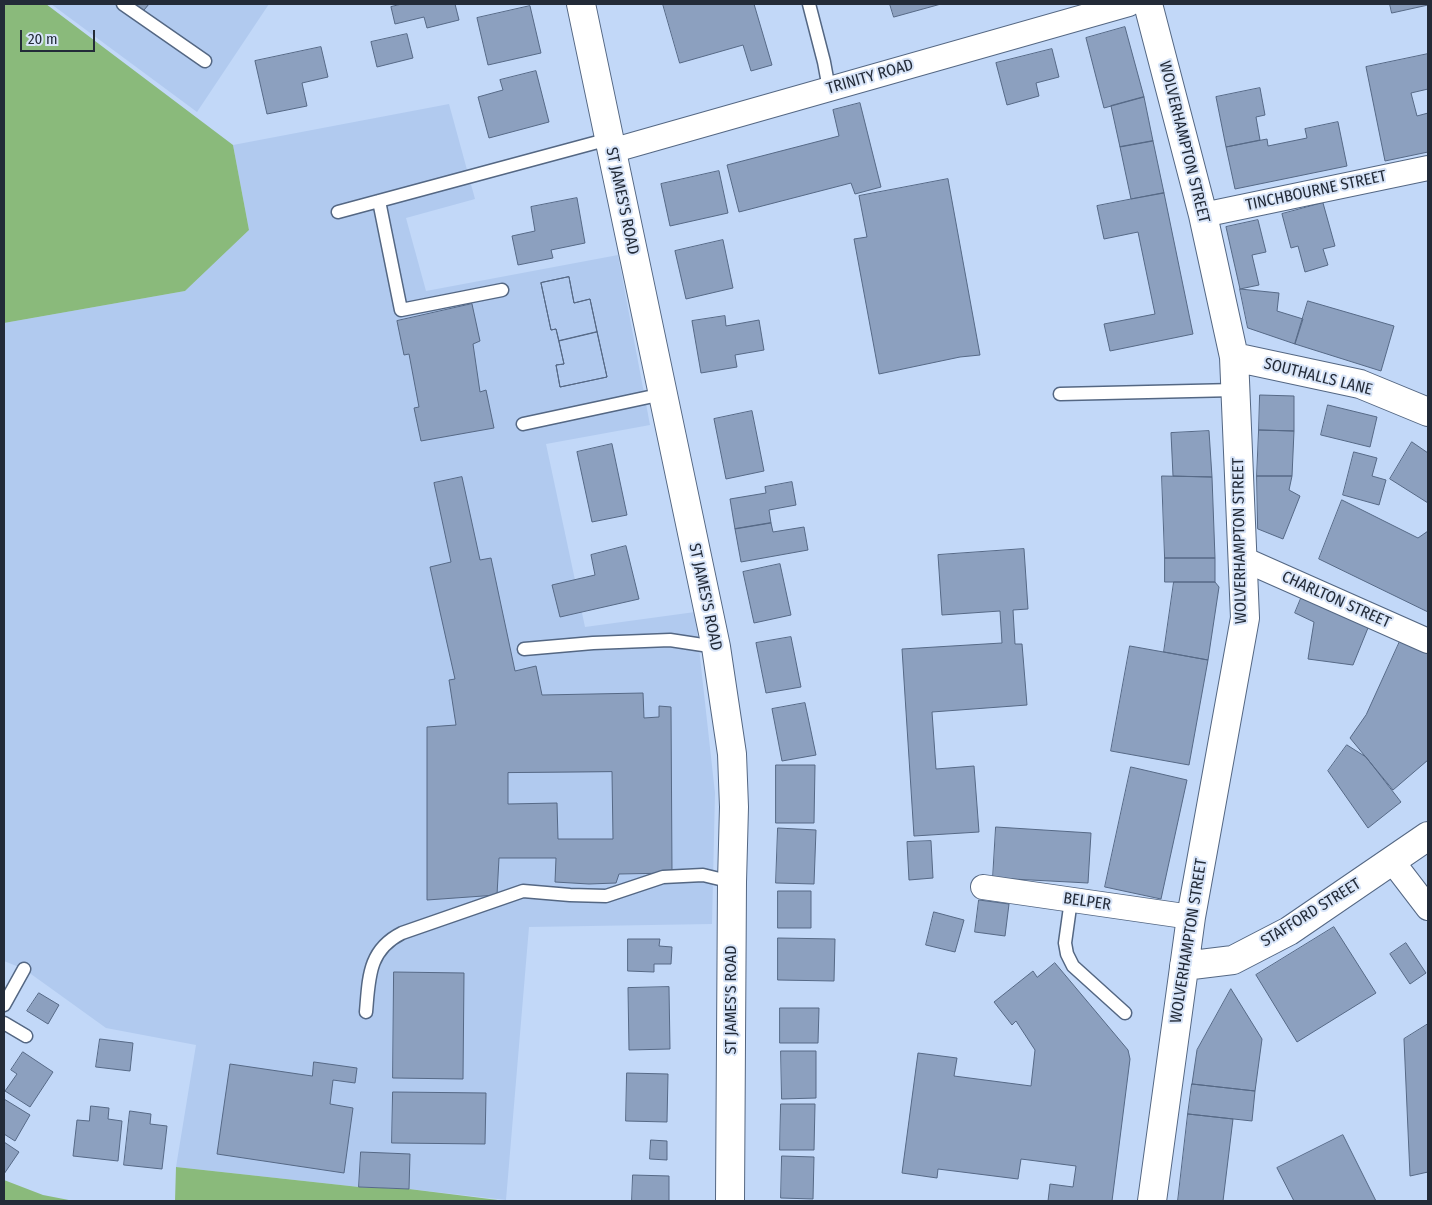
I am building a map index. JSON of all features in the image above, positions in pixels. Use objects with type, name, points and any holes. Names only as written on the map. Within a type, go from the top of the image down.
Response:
[{"type":"main road","name":"ST JAMES'S ROAD","points":[[581,4],[716,647],[732,754],[734,808],[730,1201]]},
{"type":"main road","name":"WOLVERHAMPTON STREET","points":[[1148,4],[1203,215],[1234,357],[1245,618],[1191,917],[1152,1201]]},
{"type":"main road","name":"SOUTHALLS LANE","points":[[1234,357],[1360,384],[1428,412]]},
{"type":"main road","name":"STAFFORD STREET","points":[[1184,966],[1233,960],[1289,931],[1428,836]]},
{"type":"street","name":"TRINITY ROAD","points":[[610,145],[829,89],[1128,4]]},
{"type":"street","name":"TINCHBOURNE STREET","points":[[1203,215],[1428,168]]},
{"type":"street","name":"CHARLTON STREET","points":[[1243,559],[1428,641]]},
{"type":"street","points":[[1392,860],[1428,908]]},
{"type":"street","name":"BELPER","points":[[983,887],[1191,917]]},
{"type":"lane","points":[[123,4],[205,61]]},
{"type":"lane","points":[[809,4],[829,89]]},
{"type":"lane","points":[[338,212],[610,145]]},
{"type":"lane","points":[[379,201],[401,310],[502,290]]},
{"type":"lane","points":[[1060,394],[1236,390]]},
{"type":"lane","points":[[524,424],[663,394]]},
{"type":"lane","points":[[524,649],[593,643],[670,640],[716,647]]},
{"type":"lane","points":[[366,1012],[370,973],[377,953],[393,938],[402,933],[523,891],[606,896],[663,877],[703,875],[732,882]]},
{"type":"lane","points":[[1071,900],[1065,943],[1073,966],[1125,1013]]},
{"type":"lane","points":[[4,1005],[24,969]]},
{"type":"lane","points":[[4,1023],[26,1036]]},
{"type":"shaded area","points":[[51,4],[269,4],[197,112]]},
{"type":"shaded area","points":[[449,104],[475,199],[406,218],[426,291],[618,255],[650,425],[546,444],[585,627],[695,612],[715,793],[712,924],[529,927],[506,1200],[409,1189],[359,1187],[176,1167],[196,1045],[106,1028],[24,969],[4,961],[4,323],[185,291],[249,230],[233,145]]},
{"type":"green space","points":[[4,4],[46,4],[233,145],[249,230],[185,291],[4,323]]},
{"type":"green space","points":[[176,1167],[359,1187],[409,1189],[506,1201],[175,1201]]},
{"type":"green space","points":[[4,1180],[43,1195],[74,1201],[4,1201]]},
{"type":"building","points":[[125,4],[149,4],[140,15]]},
{"type":"building","points":[[402,4],[455,4],[459,20],[427,28],[424,17],[395,24],[391,7]]},
{"type":"building","points":[[663,4],[754,4],[772,65],[751,71],[743,45],[680,63]]},
{"type":"building","points":[[890,4],[941,4],[894,17]]},
{"type":"building","points":[[1390,4],[1428,4],[1428,5],[1392,13]]},
{"type":"building","points":[[530,6],[541,53],[488,65],[477,18]]},
{"type":"building","points":[[1125,27],[1144,97],[1104,108],[1086,38]]},
{"type":"building","points":[[407,34],[413,58],[377,67],[371,42]]},
{"type":"building","points":[[321,47],[328,77],[302,83],[307,106],[267,114],[255,61]]},
{"type":"building","points":[[1052,49],[1059,77],[1036,83],[1039,96],[1007,105],[996,63]]},
{"type":"building","points":[[1428,54],[1428,89],[1411,93],[1417,116],[1428,113],[1428,152],[1385,161],[1366,67]]},
{"type":"building","points":[[536,71],[549,122],[489,138],[478,97],[503,90],[500,80]]},
{"type":"building","points":[[1260,88],[1265,115],[1256,117],[1260,140],[1226,147],[1216,97]]},
{"type":"building","points":[[1144,97],[1153,141],[1120,147],[1111,106]]},
{"type":"building","points":[[860,103],[881,187],[855,194],[851,183],[739,212],[727,165],[839,136],[833,110]]},
{"type":"building","points":[[1338,122],[1347,166],[1235,189],[1226,147],[1267,139],[1268,146],[1307,138],[1305,129]]},
{"type":"building","points":[[1153,141],[1164,193],[1131,199],[1120,147]]},
{"type":"building","points":[[719,171],[728,213],[670,226],[661,184]]},
{"type":"building","points":[[948,179],[980,355],[960,357],[879,374],[854,239],[867,237],[859,196]]},
{"type":"building","points":[[1164,193],[1193,334],[1110,351],[1104,324],[1155,314],[1138,232],[1104,239],[1097,206]]},
{"type":"building","points":[[577,198],[585,243],[551,250],[553,258],[518,265],[512,236],[535,231],[531,207]]},
{"type":"building","points":[[1323,203],[1335,246],[1323,249],[1328,265],[1305,272],[1298,246],[1291,248],[1282,214]]},
{"type":"building","points":[[1258,220],[1266,252],[1252,255],[1259,285],[1240,289],[1226,227]]},
{"type":"building","points":[[723,240],[733,288],[686,299],[675,251]]},
{"type":"building","points":[[569,277],[574,303],[590,299],[607,377],[560,387],[556,365],[564,364],[556,329],[551,330],[541,283]]},
{"type":"building","points":[[569,277],[574,303],[590,299],[597,332],[559,341],[556,329],[551,330],[541,283]]},
{"type":"building","points":[[1240,289],[1279,293],[1277,311],[1303,319],[1295,344],[1248,328]]},
{"type":"building","points":[[1308,301],[1394,326],[1381,371],[1295,344]]},
{"type":"building","points":[[472,304],[480,341],[473,344],[480,392],[486,390],[494,428],[421,441],[414,408],[419,407],[409,354],[404,355],[397,321]]},
{"type":"building","points":[[725,316],[726,326],[759,320],[764,350],[735,355],[737,367],[701,373],[692,321]]},
{"type":"building","points":[[597,332],[607,377],[560,387],[556,365],[564,364],[559,341]]},
{"type":"building","points":[[1260,395],[1294,396],[1294,431],[1259,430]]},
{"type":"building","points":[[1328,405],[1377,417],[1370,447],[1321,435]]},
{"type":"building","points":[[752,411],[764,471],[726,479],[714,419]]},
{"type":"building","points":[[1259,430],[1294,431],[1292,476],[1257,476]]},
{"type":"building","points":[[1209,431],[1212,477],[1173,476],[1171,433]]},
{"type":"building","points":[[1412,442],[1428,453],[1428,503],[1390,479]]},
{"type":"building","points":[[612,444],[627,515],[592,522],[577,452]]},
{"type":"building","points":[[1354,452],[1377,458],[1372,476],[1386,480],[1379,505],[1343,495]]},
{"type":"building","points":[[1162,476],[1212,477],[1215,558],[1165,558]]},
{"type":"building","points":[[1257,476],[1292,476],[1289,490],[1300,496],[1283,539],[1258,529]]},
{"type":"building","points":[[462,477],[480,560],[491,558],[515,671],[536,666],[542,695],[643,693],[644,718],[659,717],[659,706],[671,707],[672,873],[619,874],[616,883],[555,882],[556,858],[499,858],[497,895],[427,900],[427,727],[456,725],[449,680],[455,679],[430,567],[451,562],[434,483]],"holes":[[[612,772],[613,839],[558,839],[557,803],[508,804],[508,773]]]},
{"type":"building","points":[[792,482],[796,505],[769,510],[771,523],[735,529],[730,499],[766,493],[765,487]]},
{"type":"building","points":[[1342,500],[1418,538],[1428,531],[1428,612],[1319,559]]},
{"type":"building","points":[[771,523],[773,532],[804,527],[808,550],[741,562],[735,529]]},
{"type":"building","points":[[626,546],[639,599],[560,617],[552,585],[595,575],[591,555]]},
{"type":"building","points":[[1024,549],[1028,609],[1013,610],[1015,644],[1022,644],[1027,705],[932,712],[936,769],[974,766],[979,832],[914,836],[902,649],[1002,643],[1000,611],[942,615],[938,555]]},
{"type":"building","points":[[1165,558],[1215,558],[1215,582],[1165,582]]},
{"type":"building","points":[[780,564],[791,615],[754,623],[743,572]]},
{"type":"building","points":[[1174,582],[1215,582],[1219,587],[1208,660],[1164,652]]},
{"type":"building","points":[[1302,596],[1370,623],[1353,665],[1308,659],[1314,622],[1295,613]]},
{"type":"building","points":[[791,637],[801,687],[766,693],[756,643]]},
{"type":"building","points":[[1401,639],[1428,652],[1428,760],[1393,790],[1350,738],[1366,715]]},
{"type":"building","points":[[1130,646],[1208,660],[1189,765],[1111,751]]},
{"type":"building","points":[[805,703],[816,755],[782,761],[772,709]]},
{"type":"building","points":[[1347,745],[1366,757],[1401,802],[1368,828],[1328,771]]},
{"type":"building","points":[[776,765],[815,765],[814,823],[776,823]]},
{"type":"building","points":[[1131,767],[1187,780],[1161,899],[1105,887]]},
{"type":"building","points":[[996,827],[1091,833],[1088,883],[993,878]]},
{"type":"building","points":[[778,828],[816,830],[814,884],[776,883]]},
{"type":"building","points":[[931,841],[933,878],[909,880],[907,842]]},
{"type":"building","points":[[778,891],[811,891],[811,928],[778,928]]},
{"type":"building","points":[[979,900],[1009,904],[1005,936],[975,932]]},
{"type":"building","points":[[934,912],[964,920],[955,952],[926,945]]},
{"type":"building","points":[[1334,927],[1376,993],[1297,1042],[1256,975]]},
{"type":"building","points":[[778,938],[835,939],[834,981],[778,980]]},
{"type":"building","points":[[628,939],[660,939],[659,946],[672,947],[671,964],[654,964],[654,972],[628,971]]},
{"type":"building","points":[[1406,943],[1426,973],[1410,984],[1390,954]]},
{"type":"building","points":[[1055,963],[1128,1050],[1130,1059],[1112,1201],[1048,1201],[1050,1184],[1073,1187],[1076,1166],[1021,1159],[1018,1179],[938,1169],[937,1178],[902,1173],[918,1053],[957,1058],[954,1076],[1031,1086],[1035,1050],[1016,1021],[1012,1025],[994,1002],[1033,971],[1037,977]]},
{"type":"building","points":[[394,972],[464,973],[463,1079],[393,1078]]},
{"type":"building","points":[[669,987],[670,1049],[629,1050],[628,988]]},
{"type":"building","points":[[1231,989],[1262,1039],[1255,1091],[1192,1084],[1197,1050]]},
{"type":"building","points":[[39,993],[59,1005],[48,1024],[27,1011]]},
{"type":"building","points":[[780,1008],[819,1008],[818,1043],[780,1043]]},
{"type":"building","points":[[1428,1024],[1428,1172],[1410,1176],[1404,1039]]},
{"type":"building","points":[[100,1039],[133,1043],[130,1071],[96,1067]]},
{"type":"building","points":[[781,1051],[816,1051],[816,1098],[782,1099]]},
{"type":"building","points":[[23,1052],[53,1072],[30,1107],[5,1091],[17,1074],[11,1070]]},
{"type":"building","points":[[314,1062],[357,1068],[355,1083],[333,1080],[330,1104],[353,1108],[344,1173],[217,1154],[230,1064],[312,1076]]},
{"type":"building","points":[[627,1073],[668,1074],[667,1122],[626,1121]]},
{"type":"building","points":[[1192,1084],[1255,1091],[1252,1121],[1188,1114]]},
{"type":"building","points":[[393,1092],[486,1093],[485,1144],[392,1143]]},
{"type":"building","points":[[4,1099],[30,1115],[15,1141],[4,1134]]},
{"type":"building","points":[[781,1104],[815,1104],[814,1150],[780,1150]]},
{"type":"building","points":[[91,1106],[109,1108],[108,1119],[122,1121],[118,1161],[73,1156],[77,1120],[89,1121]]},
{"type":"building","points":[[130,1111],[151,1114],[150,1124],[167,1126],[162,1169],[124,1165]]},
{"type":"building","points":[[1188,1114],[1233,1119],[1223,1201],[1178,1201]]},
{"type":"building","points":[[1343,1135],[1376,1201],[1294,1201],[1277,1168]]},
{"type":"building","points":[[651,1140],[667,1141],[667,1160],[650,1159]]},
{"type":"building","points":[[4,1142],[19,1152],[4,1174]]},
{"type":"building","points":[[361,1152],[410,1154],[409,1189],[359,1187]]},
{"type":"building","points":[[782,1156],[814,1157],[813,1199],[781,1198]]},
{"type":"building","points":[[633,1175],[669,1176],[669,1201],[632,1201]]}]
